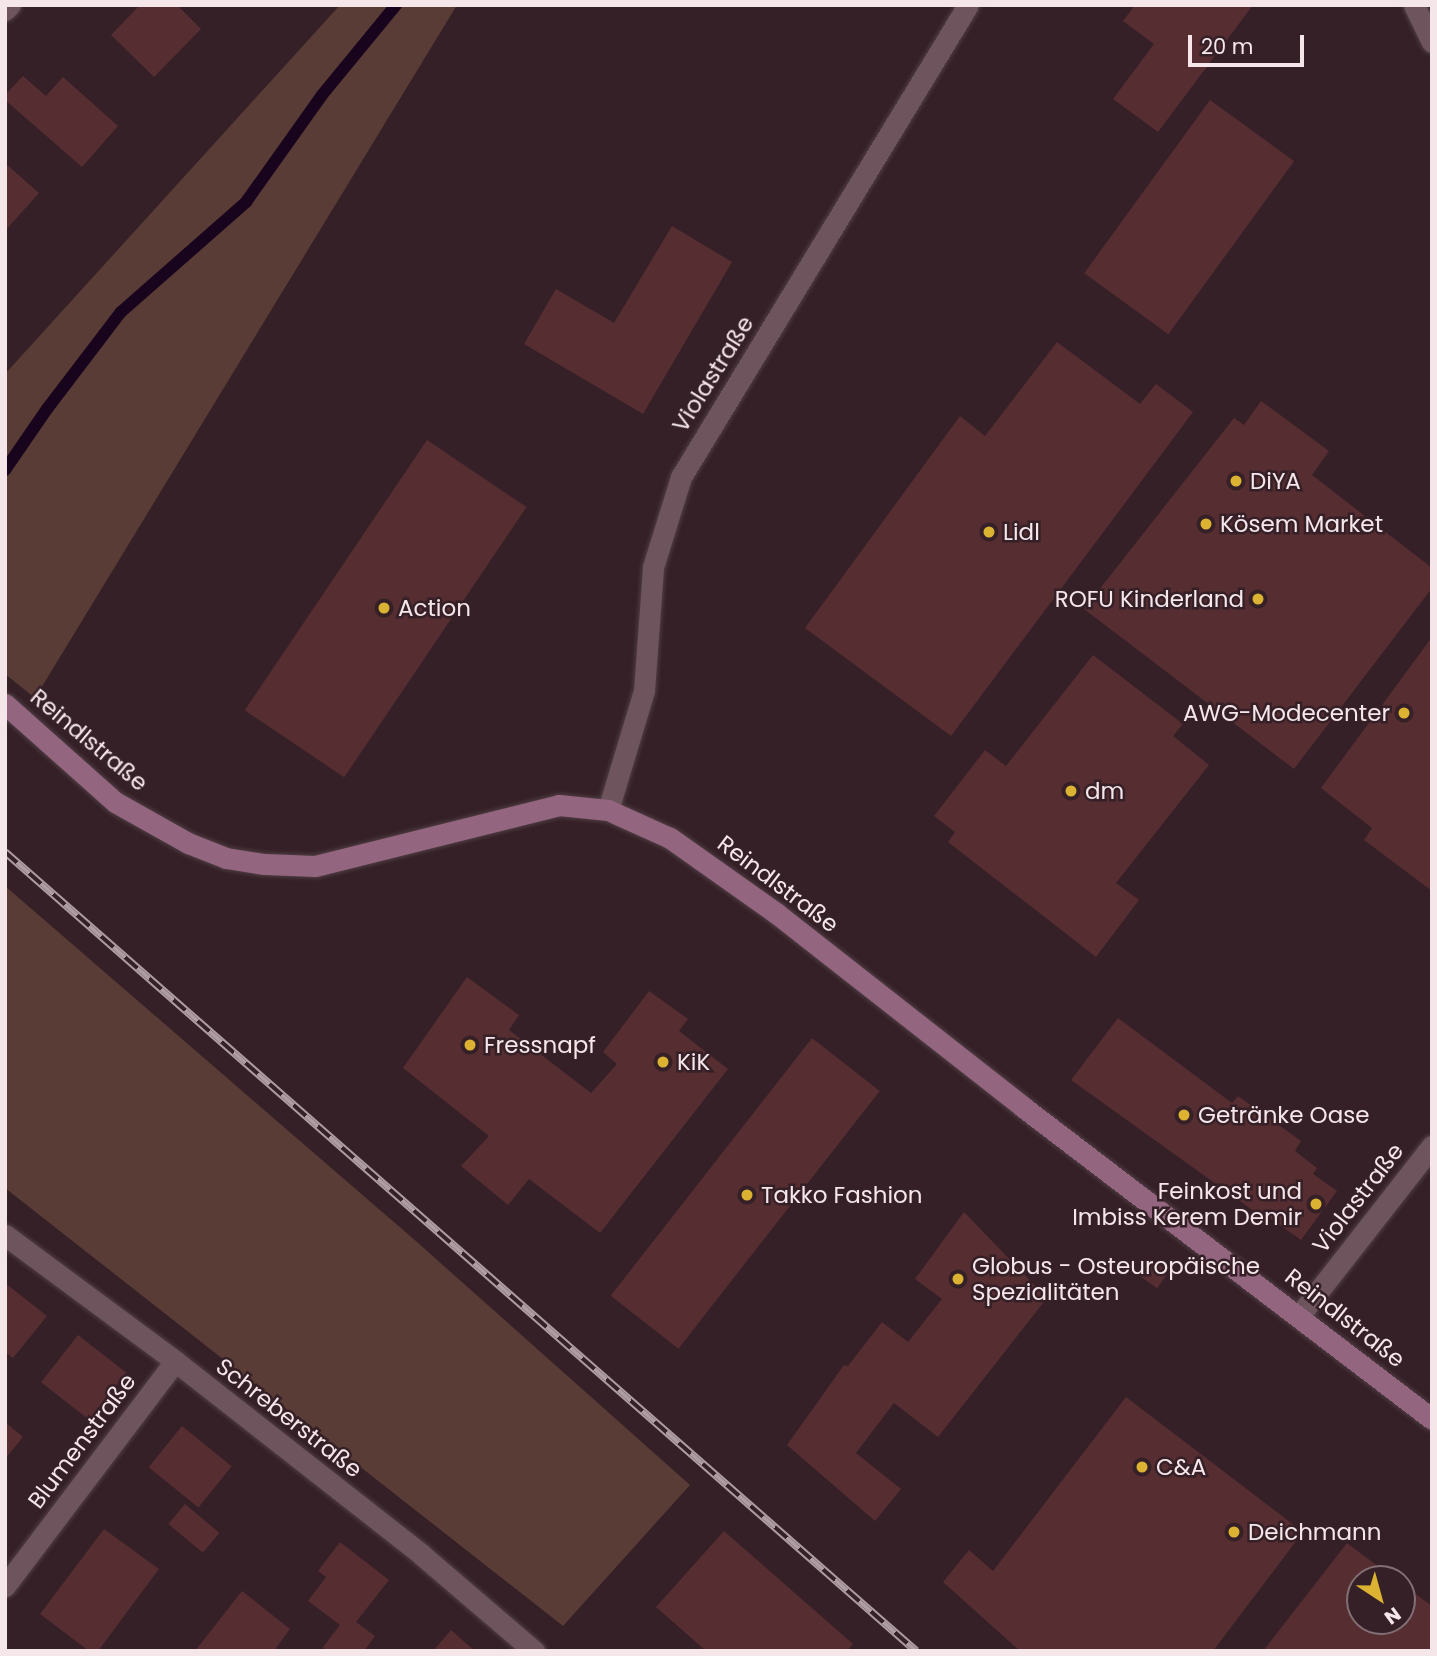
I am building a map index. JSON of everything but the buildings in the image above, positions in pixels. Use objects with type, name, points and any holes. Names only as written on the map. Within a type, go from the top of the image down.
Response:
[{"type":"street","points":[[5,10],[10,5]]},
{"type":"street","name":"Violastraße","points":[[608,810],[643,691],[653,567],[681,477],[968,5]]},
{"type":"street","points":[[1414,5],[1432,42]]},
{"type":"street","name":"Reindlstraße","points":[[5,704],[116,803],[188,843],[226,858],[265,864],[315,866],[559,805],[608,810],[670,838],[766,906],[1023,1107],[1432,1419]]},
{"type":"street","name":"Violastraße","points":[[1299,1316],[1432,1146]]},
{"type":"street","name":"Schreberstraße","points":[[5,1235],[175,1362],[422,1555],[534,1651]]},
{"type":"street","name":"Blumenstraße","points":[[5,1586],[175,1362]]},
{"type":"shaded area","points":[[340,5],[457,5],[35,698],[5,674],[5,374]]},
{"type":"shaded area","points":[[5,886],[417,1242],[690,1485],[563,1626],[5,1188]]},
{"type":"waterway","points":[[5,470],[47,409],[121,312],[246,202],[322,95],[396,5]]},
{"type":"railway","points":[[5,852],[916,1651]]},
{"type":"place","name":"DiYA","points":[[1236,481]]},
{"type":"place","name":"Kösem Market","points":[[1206,524]]},
{"type":"place","name":"Lidl","points":[[989,532]]},
{"type":"place","name":"ROFU Kinderland","points":[[1258,599]]},
{"type":"place","name":"Action","points":[[384,608]]},
{"type":"place","name":"AWG-Modecenter","points":[[1404,713]]},
{"type":"place","name":"dm","points":[[1071,791]]},
{"type":"place","name":"Fressnapf","points":[[470,1045]]},
{"type":"place","name":"KiK","points":[[663,1062]]},
{"type":"place","name":"Getränke Oase","points":[[1184,1115]]},
{"type":"place","name":"Takko Fashion","points":[[747,1195]]},
{"type":"place","name":"Feinkost und Imbiss Kerem Demir","points":[[1316,1204]]},
{"type":"place","name":"Globus - Osteuropäische Spezialitäten","points":[[958,1279]]},
{"type":"place","name":"C&A","points":[[1142,1467]]},
{"type":"place","name":"Deichmann","points":[[1234,1532]]}]
